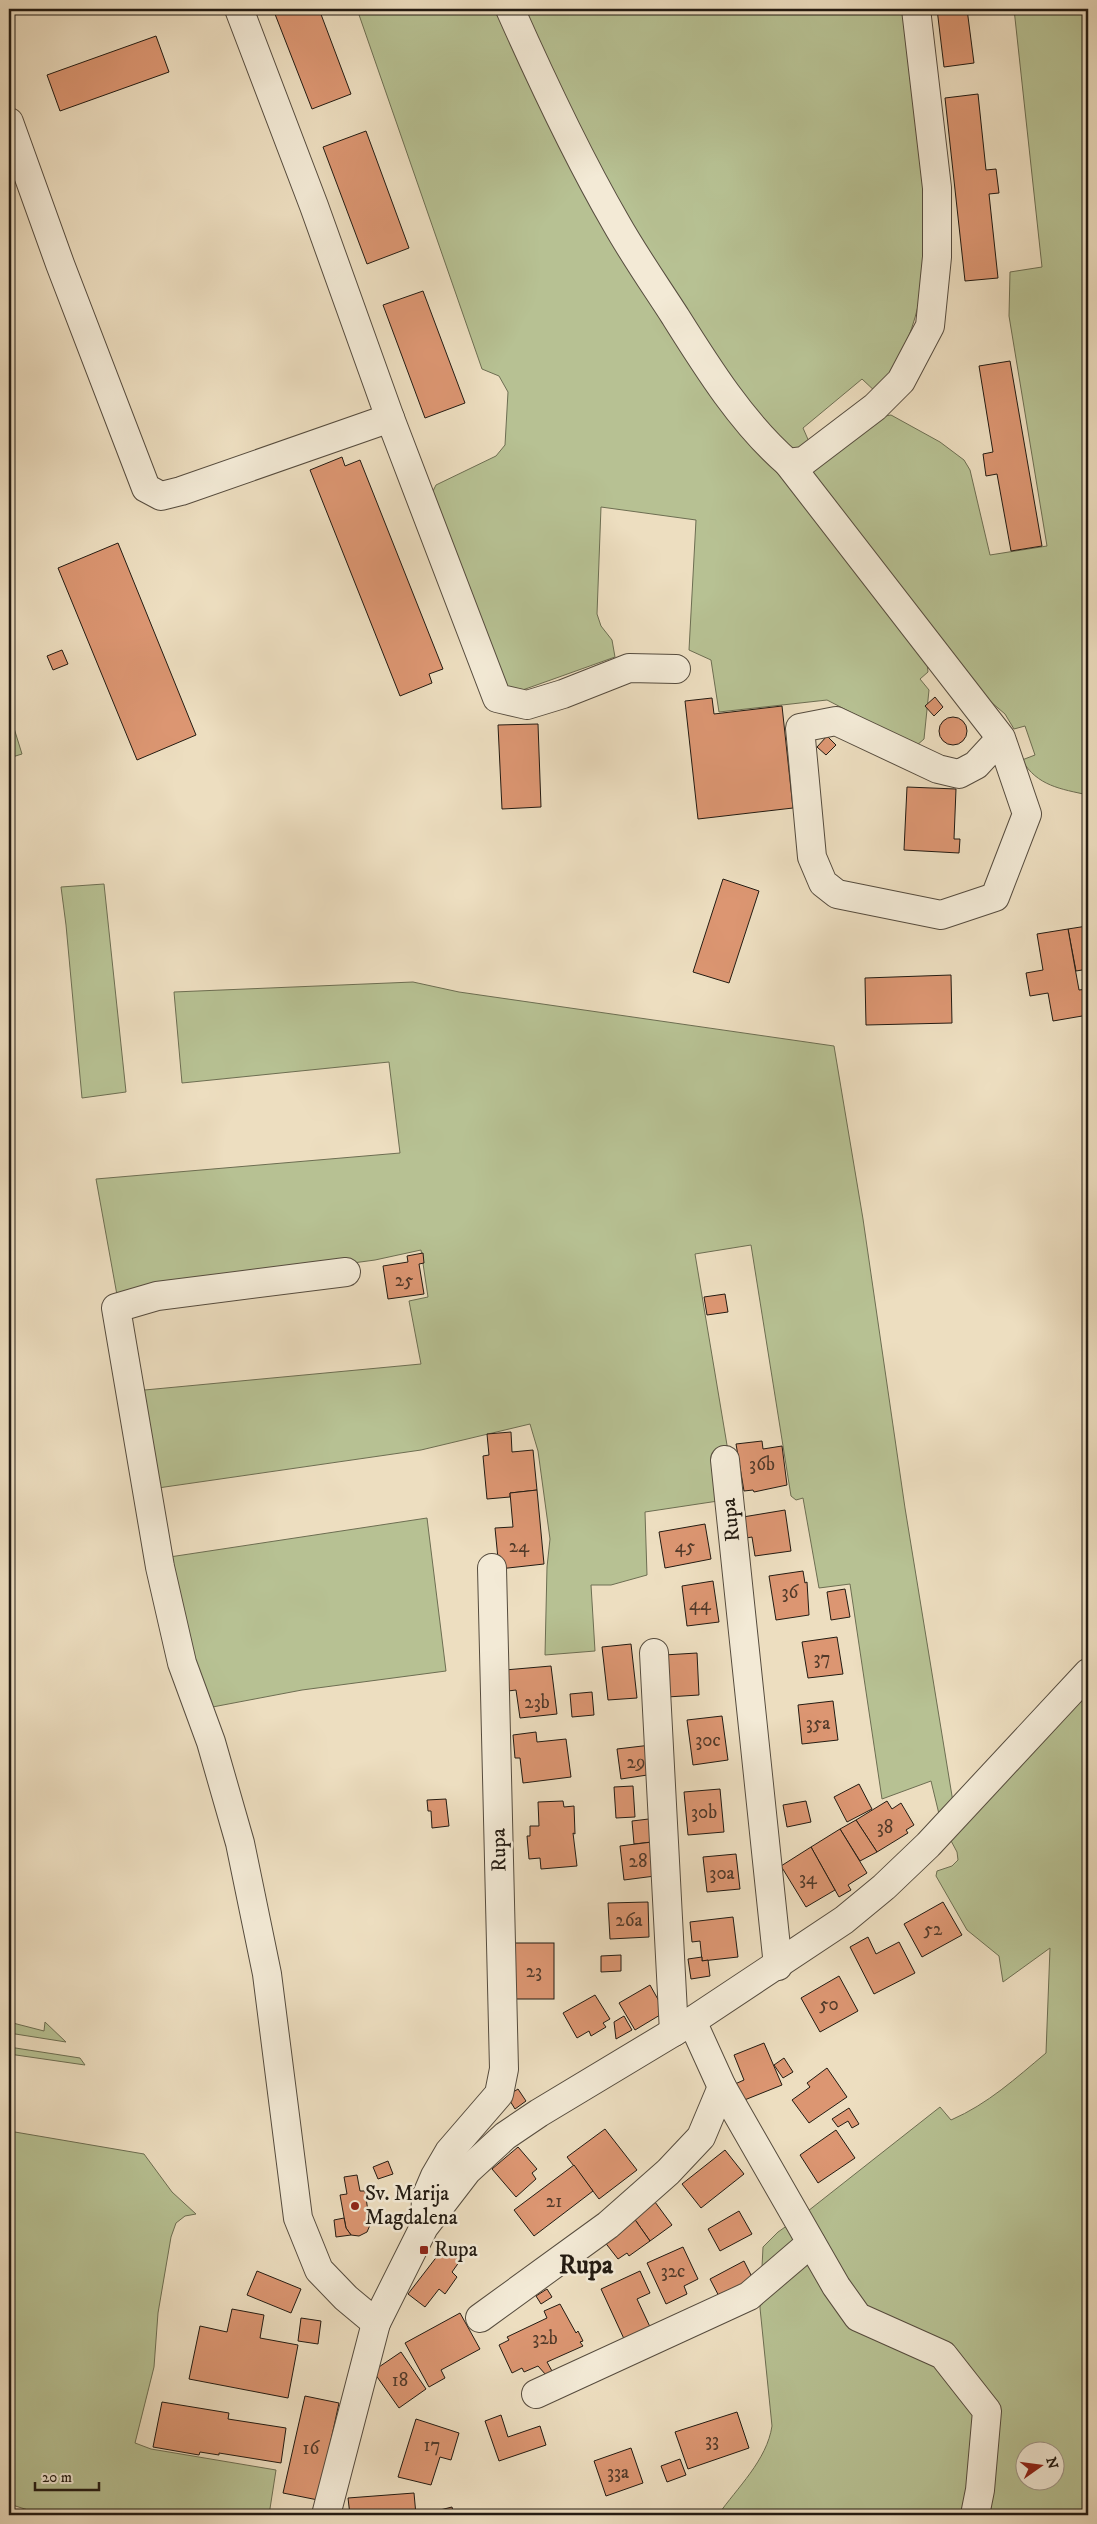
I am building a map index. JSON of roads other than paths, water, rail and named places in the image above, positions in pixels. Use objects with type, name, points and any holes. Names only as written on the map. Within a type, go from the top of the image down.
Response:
[{"type":"street","points":[[239,9],[314,206],[390,418],[497,698],[527,705],[563,694],[629,668],[676,669]]},
{"type":"street","points":[[510,9],[559,116],[616,224],[689,339],[729,396],[770,448],[788,463],[1001,738],[1027,814],[995,896],[941,915],[837,894],[823,883],[812,857],[800,728],[836,721],[938,769],[959,774],[976,765],[1001,738]]},
{"type":"street","points":[[788,463],[804,462],[875,407],[902,381],[930,326],[937,257],[937,188],[916,9]]},
{"type":"street","points":[[9,122],[60,264],[146,488],[161,496],[181,491],[390,418]]},
{"type":"street","points":[[346,1272],[157,1296],[116,1308],[160,1567],[182,1664],[211,1742],[240,1843],[267,1974],[298,2218],[319,2270],[346,2298],[376,2323]]},
{"type":"street","name":"Rupa","points":[[725,1460],[778,1966]]},
{"type":"street","name":"Rupa","points":[[424,2227],[426,2197],[435,2176],[449,2152],[499,2094],[504,2068],[492,1568]]},
{"type":"street","points":[[654,1653],[683,2026],[722,2087],[836,2286],[858,2317],[943,2355],[987,2411],[980,2490],[975,2515]]},
{"type":"street","name":"Rupa","points":[[326,2515],[376,2323],[424,2227],[467,2171],[505,2136],[539,2113],[778,1966],[844,1920],[884,1888],[928,1845],[1088,1673]]},
{"type":"street","points":[[480,2318],[608,2225],[668,2172],[701,2137],[722,2087]]},
{"type":"street","points":[[536,2394],[748,2296],[811,2243]]},
{"type":"place","name":"Sv. Marija Magdalena","points":[[355,2206]]},
{"type":"place","name":"Rupa","points":[[424,2250]]},
{"type":"district","name":"Rupa","points":[[586,2265]]}]
